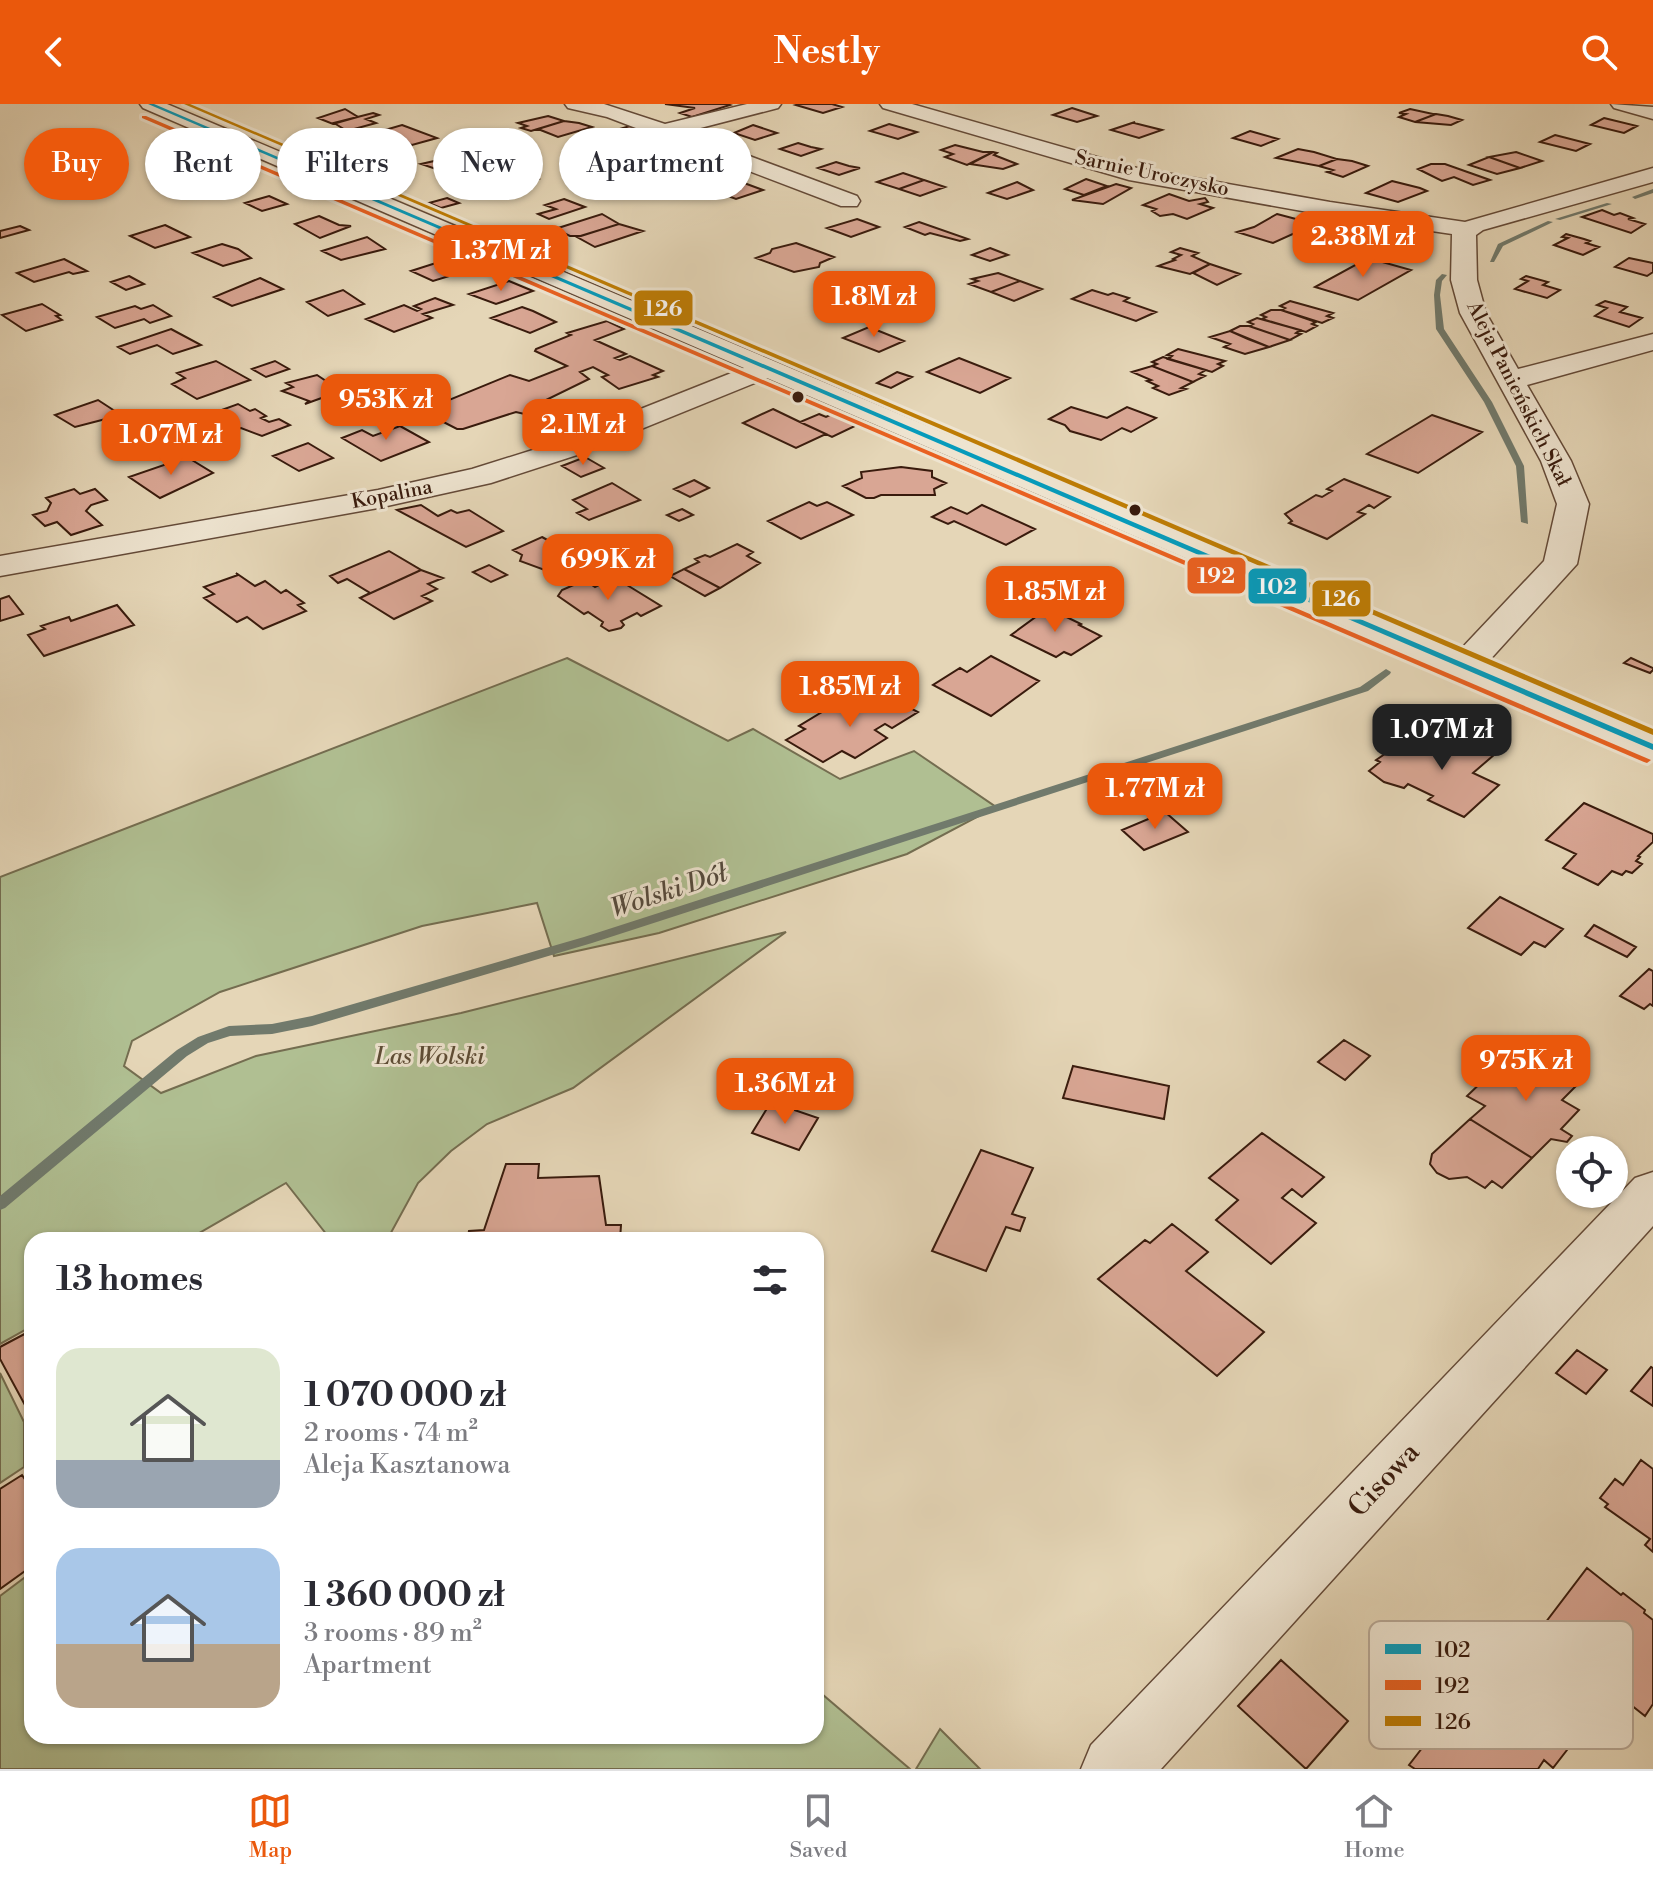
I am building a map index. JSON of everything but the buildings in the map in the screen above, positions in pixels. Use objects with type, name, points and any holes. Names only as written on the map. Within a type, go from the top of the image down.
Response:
[{"type":"street","points":[[150,104],[1653,747]]},
{"type":"street","points":[[575,104],[613,112],[655,128]]},
{"type":"street","points":[[675,128],[771,104]]},
{"type":"street","name":"Sarnie Uroczysko","points":[[890,104],[1129,173],[1330,209],[1467,229]]},
{"type":"street","points":[[1621,104],[1653,113]]},
{"type":"street","points":[[752,164],[849,201]]},
{"type":"street","points":[[1467,229],[1653,175]]},
{"type":"street","name":"Aleja Panieńskich Skał","points":[[1465,665],[1560,564],[1573,504],[1556,461],[1473,313],[1464,280],[1467,229]]},
{"type":"street","points":[[1509,379],[1541,374],[1653,342]]},
{"type":"street","name":"Kopalina","points":[[13,555],[378,499],[480,476],[566,449],[768,368]]},
{"type":"street","name":"Cisowa","points":[[1115,1769],[1653,1192]]},
{"type":"green space","name":"Las Wolski","points":[[567,658],[728,741],[753,729],[840,779],[914,751],[996,807],[907,854],[659,933],[554,956],[537,903],[422,926],[220,992],[132,1041],[124,1066],[161,1093],[256,1056],[461,1013],[786,932],[573,1088],[487,1124],[451,1151],[418,1183],[391,1232],[325,1232],[286,1183],[201,1232],[24,1232],[24,1330],[0,1344],[0,877]]},
{"type":"green space","points":[[0,1373],[24,1422],[24,1467],[0,1483]]},
{"type":"green space","points":[[24,1578],[24,1744],[824,1744],[824,1696],[910,1769],[0,1769],[0,1596]]},
{"type":"green space","points":[[940,1729],[980,1769],[916,1769]]},
{"type":"waterway","points":[[1635,197],[1653,191]]},
{"type":"waterway","points":[[1558,219],[1609,204]]},
{"type":"waterway","points":[[1492,261],[1500,245],[1550,222]]},
{"type":"waterway","points":[[1444,275],[1439,280],[1437,295],[1440,329],[1488,402],[1520,466],[1525,522]]},
{"type":"waterway","name":"Wolski Dół","points":[[0,1204],[182,1053],[203,1040],[229,1031],[272,1029],[312,1021],[588,940],[1364,689],[1386,672]]},
{"type":"transit line","name":"102","points":[[150,104],[1653,747]]},
{"type":"transit line","name":"126","points":[[186,104],[1653,732]]},
{"type":"transit line","name":"192","points":[[144,117],[1647,760]]}]
